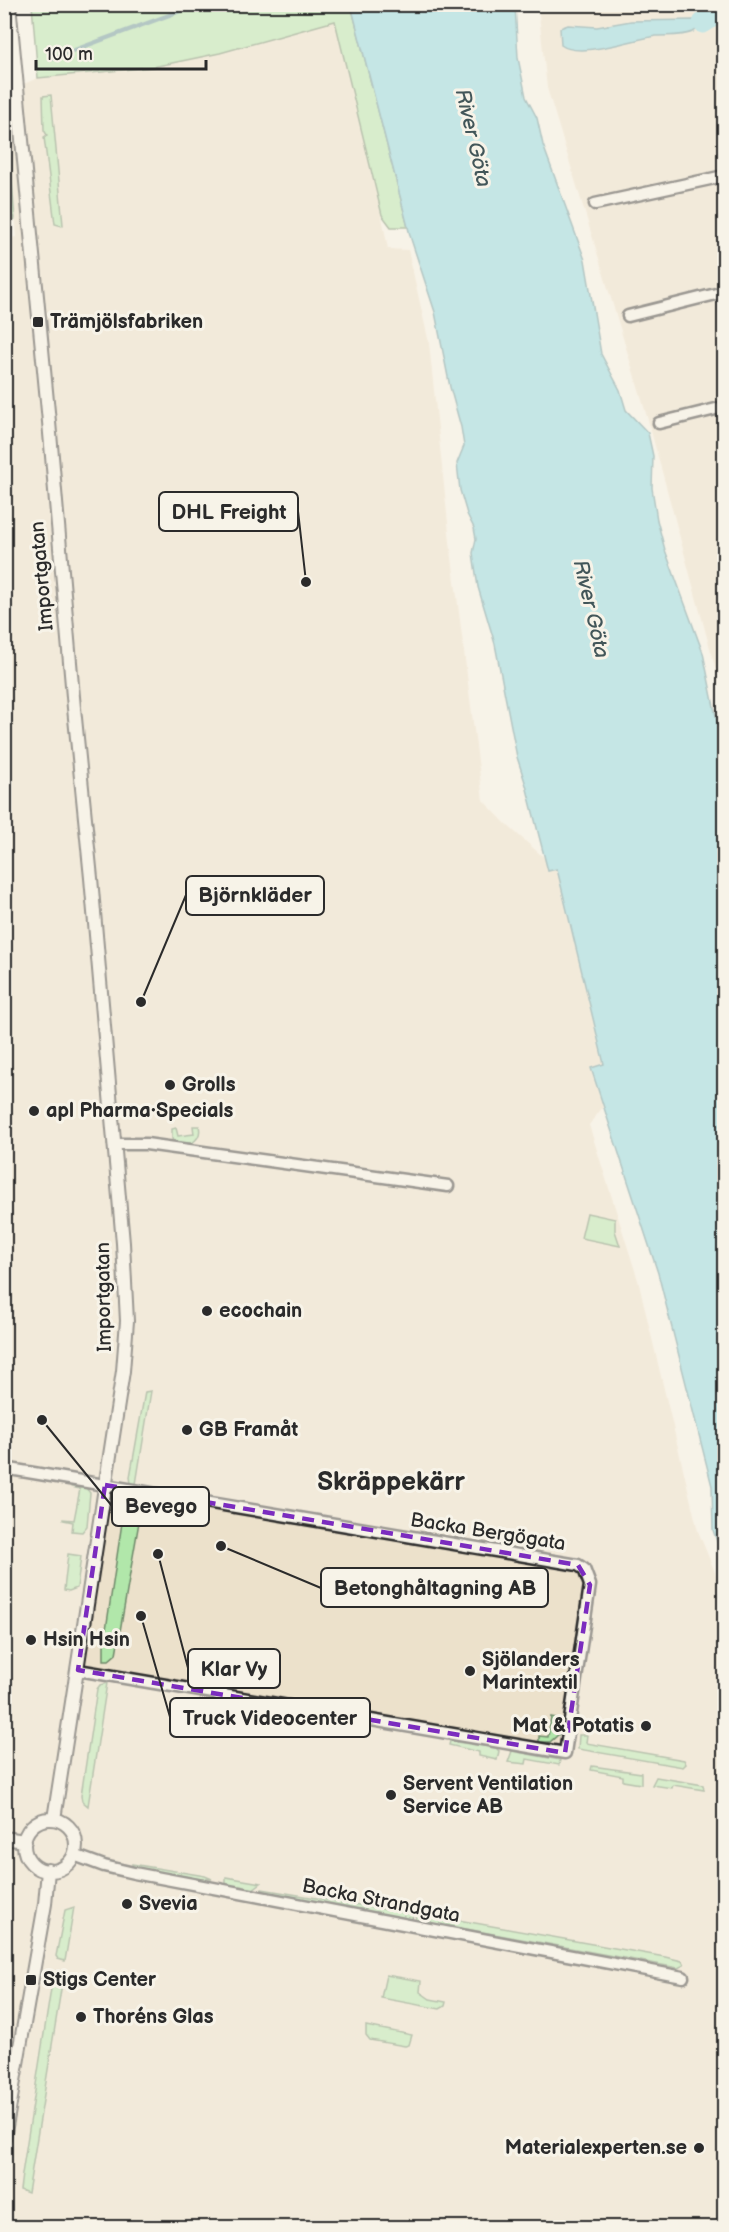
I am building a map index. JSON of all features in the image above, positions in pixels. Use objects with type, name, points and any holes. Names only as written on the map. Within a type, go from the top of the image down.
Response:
[{"type":"street","name":"Importgatan","points":[[9,4],[80,775],[92,878],[123,1243],[127,1321],[123,1371],[54,1819]]},
{"type":"street","points":[[595,204],[724,176]]},
{"type":"street","points":[[628,316],[724,292]]},
{"type":"street","points":[[659,423],[724,407]]},
{"type":"street","points":[[114,1144],[146,1144],[448,1186]]},
{"type":"street","points":[[4,1468],[105,1485]]},
{"type":"street","name":"Backa Bergögata","points":[[78,1670],[565,1753],[590,1585],[584,1569],[578,1565],[105,1485]]},
{"type":"street","points":[[46,1819],[54,1819],[65,1824],[73,1832],[76,1843],[74,1855],[63,1867],[48,1870],[36,1866],[30,1860],[25,1849],[25,1841],[27,1833],[35,1824],[46,1819]]},
{"type":"street","points":[[4,1838],[25,1841]]},
{"type":"street","name":"Backa Strandgata","points":[[74,1855],[104,1866],[134,1873],[683,1977]]},
{"type":"street","points":[[4,2138],[45,1904],[48,1870]]},
{"type":"highlighted area","points":[[105,1485],[578,1565],[590,1585],[565,1753],[78,1670]]},
{"type":"shaded area","points":[[538,5],[724,5],[724,700],[648,420],[547,88]]},
{"type":"shaded area","points":[[335,20],[378,196],[388,249],[408,250],[429,343],[450,542],[483,800],[506,824],[557,869],[604,1065],[591,1068],[603,1107],[589,1125],[638,1280],[698,1531],[719,1582],[724,1612],[724,2227],[5,2227],[4,238],[17,237],[6,91],[38,78],[153,67],[220,53]]},
{"type":"green space","points":[[32,5],[351,5],[408,227],[391,227],[382,215],[335,21],[220,53],[153,67],[38,78]]},
{"type":"green space","points":[[51,95],[62,226],[55,224],[44,137],[47,135],[44,130],[43,96]]},
{"type":"green space","points":[[5,155],[10,156],[15,219],[5,222],[5,216],[11,214],[9,198],[5,198],[5,194],[9,193],[8,181],[5,181],[7,176]]},
{"type":"green space","points":[[193,1126],[199,1126],[200,1131],[192,1143],[176,1142],[172,1139],[172,1129],[176,1128],[178,1136],[194,1134]]},
{"type":"green space","points":[[587,1213],[615,1219],[615,1231],[620,1246],[581,1238]]},
{"type":"green space","points":[[151,1391],[136,1484],[131,1483],[130,1477],[145,1392]]},
{"type":"green space","points":[[71,1486],[86,1488],[90,1493],[87,1526],[82,1532],[72,1531],[73,1522],[63,1520],[74,1520],[80,1489]]},
{"type":"green space","points":[[126,1496],[143,1499],[116,1654],[109,1660],[104,1660],[104,1643]]},
{"type":"green space","points":[[68,1554],[81,1556],[77,1588],[69,1591],[64,1590]]},
{"type":"green space","points":[[107,1683],[88,1806],[82,1801],[81,1796],[97,1689],[100,1685]]},
{"type":"green space","points":[[551,1717],[562,1719],[559,1734],[550,1742],[539,1742],[539,1736],[548,1737]]},
{"type":"green space","points":[[579,1735],[587,1735],[586,1743],[684,1760],[686,1764],[683,1767],[578,1749]]},
{"type":"green space","points":[[450,1741],[496,1748],[499,1751],[497,1760],[479,1756],[479,1752],[449,1745]]},
{"type":"green space","points":[[512,1751],[560,1760],[559,1765],[527,1759],[526,1764],[508,1762]]},
{"type":"green space","points":[[592,1766],[641,1773],[641,1784],[623,1781],[623,1776],[591,1770]]},
{"type":"green space","points":[[656,1777],[703,1785],[704,1790],[673,1785],[672,1788],[652,1785]]},
{"type":"green space","points":[[132,1864],[205,1876],[212,1879],[132,1867]]},
{"type":"green space","points":[[226,1877],[261,1883],[253,1889],[230,1886],[226,1884]]},
{"type":"green space","points":[[262,1889],[414,1914],[411,1920],[260,1891]]},
{"type":"green space","points":[[74,1907],[65,1961],[56,1956],[65,1910]]},
{"type":"green space","points":[[419,1913],[665,1957],[682,1961],[684,1965],[678,1968],[461,1928],[414,1922]]},
{"type":"green space","points":[[56,1971],[64,1971],[28,2193],[20,2190],[22,2174],[53,1976]]},
{"type":"green space","points":[[386,1975],[421,1981],[420,1992],[430,1999],[446,2002],[445,2006],[440,2009],[381,1998]]},
{"type":"green space","points":[[366,2026],[412,2035],[409,2045],[370,2040],[366,2035]]},
{"type":"water","name":"River Göta","points":[[351,5],[515,5],[518,58],[526,97],[537,118],[543,145],[585,260],[601,354],[620,390],[626,410],[648,433],[653,456],[652,488],[657,520],[665,550],[703,653],[724,751],[724,1561],[713,1530],[712,1486],[658,1273],[591,1068],[604,1064],[557,869],[548,871],[517,757],[495,644],[478,587],[473,553],[476,539],[460,490],[457,463],[464,446],[461,427],[450,387],[435,312],[411,239]]},
{"type":"water","points":[[694,20],[703,23],[694,31],[684,35],[656,36],[593,49],[569,49],[561,45],[560,28],[568,25],[597,27],[631,21]]},
{"type":"water","points":[[724,1561],[724,1612],[719,1582]]},
{"type":"waterway","points":[[53,58],[199,4]]},
{"type":"waterway","points":[[703,23],[715,15],[721,4]]},
{"type":"place","name":"Trämjölsfabriken","points":[[38,322]]},
{"type":"place","name":"DHL Freight","points":[[306,582]]},
{"type":"place","name":"Björnkläder","points":[[141,1002]]},
{"type":"place","name":"Grolls","points":[[170,1085]]},
{"type":"place","name":"apl Pharma•Specials","points":[[34,1111]]},
{"type":"place","name":"ecochain","points":[[207,1311]]},
{"type":"place","name":"Bevego","points":[[42,1420]]},
{"type":"place","name":"GB Framåt","points":[[187,1430]]},
{"type":"place","name":"Betonghåltagning AB","points":[[221,1546]]},
{"type":"place","name":"Klar Vy","points":[[158,1554]]},
{"type":"place","name":"Truck Videocenter","points":[[141,1616]]},
{"type":"place","name":"Hsin Hsin","points":[[31,1640]]},
{"type":"place","name":"Sjölanders Marintextil","points":[[470,1671]]},
{"type":"place","name":"Mat & Potatis","points":[[646,1726]]},
{"type":"place","name":"Servent Ventilation Service AB","points":[[391,1795]]},
{"type":"place","name":"Svevia","points":[[127,1904]]},
{"type":"place","name":"Stigs Center","points":[[31,1980]]},
{"type":"place","name":"Thoréns Glas","points":[[81,2017]]},
{"type":"place","name":"Materialexperten.se","points":[[699,2148]]},
{"type":"district","name":"Skräppekärr","points":[[391,1482]]}]
